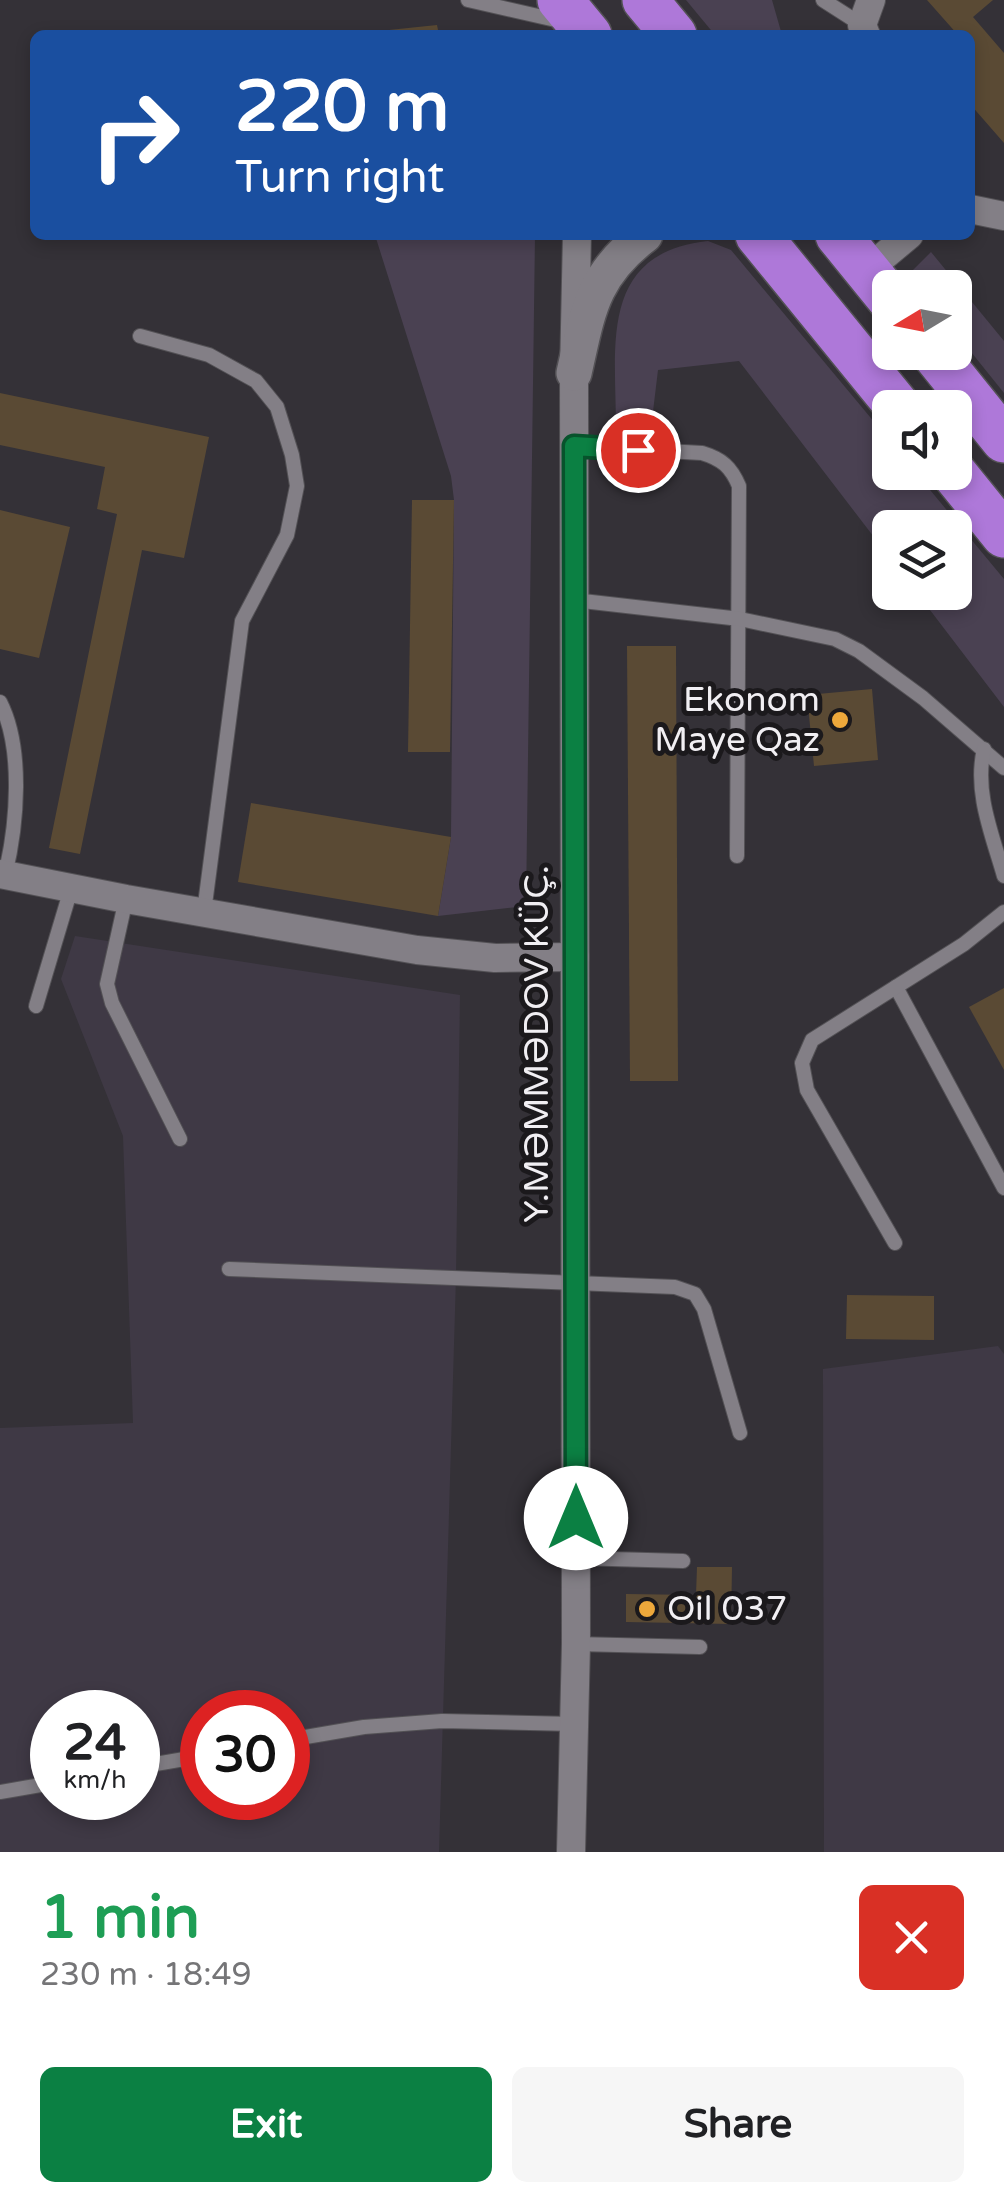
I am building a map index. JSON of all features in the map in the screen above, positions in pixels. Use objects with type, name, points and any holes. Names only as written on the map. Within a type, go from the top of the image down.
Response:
[{"type":"highway","points":[[646,0],[670,30]]},
{"type":"highway","points":[[758,240],[885,390]]},
{"type":"highway","points":[[842,240],[872,277]]},
{"type":"highway","points":[[948,370],[1004,440]]},
{"type":"highway","points":[[968,490],[1004,535]]},
{"type":"street","points":[[975,210],[1004,216]]},
{"type":"street","name":"Y.MƏMMƏDOV KÜÇ.","points":[[572,1852],[576,1644],[577,240]]},
{"type":"street","points":[[574,373],[590,305],[604,274],[638,240]]},
{"type":"street","points":[[887,270],[905,240]]},
{"type":"street","points":[[2,874],[126,900],[464,956],[574,957]]},
{"type":"lane","points":[[468,0],[579,19]]},
{"type":"lane","points":[[823,0],[866,20]]},
{"type":"lane","points":[[140,336],[209,355],[256,381],[278,407],[297,486],[287,535],[242,621],[204,912]]},
{"type":"lane","points":[[574,446],[702,454],[718,458],[732,470],[739,486],[737,856]]},
{"type":"lane","points":[[574,600],[740,619],[835,639],[858,650],[1004,768]]},
{"type":"lane","points":[[0,702],[13,739],[14,837],[2,874]]},
{"type":"lane","points":[[984,749],[979,770],[982,800],[1004,876]]},
{"type":"lane","points":[[36,1006],[71,889]]},
{"type":"lane","points":[[126,900],[106,984],[180,1139]]},
{"type":"lane","points":[[896,1243],[807,1090],[802,1063],[812,1040],[964,944],[1004,912]]},
{"type":"lane","points":[[896,987],[1004,1188]]},
{"type":"lane","points":[[229,1269],[675,1287],[695,1294],[704,1309],[740,1432]]},
{"type":"lane","points":[[576,1558],[683,1562]]},
{"type":"lane","points":[[576,1644],[700,1647]]},
{"type":"lane","points":[[310,1736],[364,1726],[442,1721],[573,1724]]},
{"type":"lane","points":[[0,1792],[30,1786]]},
{"type":"shaded area","points":[[686,0],[772,0],[781,30],[711,30]]},
{"type":"shaded area","points":[[377,240],[535,240],[526,906],[438,916],[451,837],[451,476]]},
{"type":"shaded area","points":[[708,241],[731,250],[872,419],[872,490],[930,490],[947,510],[872,510],[872,535],[739,361],[658,370],[651,428],[616,429],[616,336],[621,308],[631,284],[647,264],[672,249]]},
{"type":"shaded area","points":[[931,252],[946,270],[913,270]]},
{"type":"shaded area","points":[[972,302],[1004,341],[1004,393],[972,353]]},
{"type":"shaded area","points":[[972,540],[1004,579],[1004,707],[930,610],[972,610]]},
{"type":"shaded area","points":[[75,936],[460,995],[439,1852],[0,1852],[0,1428],[133,1423],[123,1136],[61,979]]},
{"type":"shaded area","points":[[998,1346],[1004,1354],[1004,1852],[824,1852],[823,1369]]},
{"type":"building","points":[[927,0],[993,0],[973,17],[1004,53],[1004,143],[975,110],[975,30],[954,30]]},
{"type":"building","points":[[437,25],[438,30],[389,30]]},
{"type":"building","points":[[0,393],[209,437],[184,558],[142,550],[80,854],[49,848],[117,514],[97,509],[105,467],[0,445]]},
{"type":"building","points":[[412,500],[454,500],[450,752],[408,752]]},
{"type":"building","points":[[0,510],[70,527],[39,658],[0,649]]},
{"type":"building","points":[[627,646],[676,646],[678,1081],[630,1081]]},
{"type":"building","points":[[872,689],[878,760],[814,766],[807,695]]},
{"type":"building","points":[[251,803],[451,837],[438,916],[238,882]]},
{"type":"building","points":[[1004,988],[1004,1070],[969,1007]]},
{"type":"building","points":[[847,1295],[934,1296],[934,1340],[846,1339]]},
{"type":"building","points":[[697,1567],[732,1567],[731,1624],[626,1622],[626,1594],[696,1595]]},
{"type":"place","name":"Ekonom Maye Qaz","points":[[840,720]]},
{"type":"place","name":"Oil 037","points":[[647,1609]]},
{"type":"route","points":[[576,1518],[574,446],[638,450]]}]
